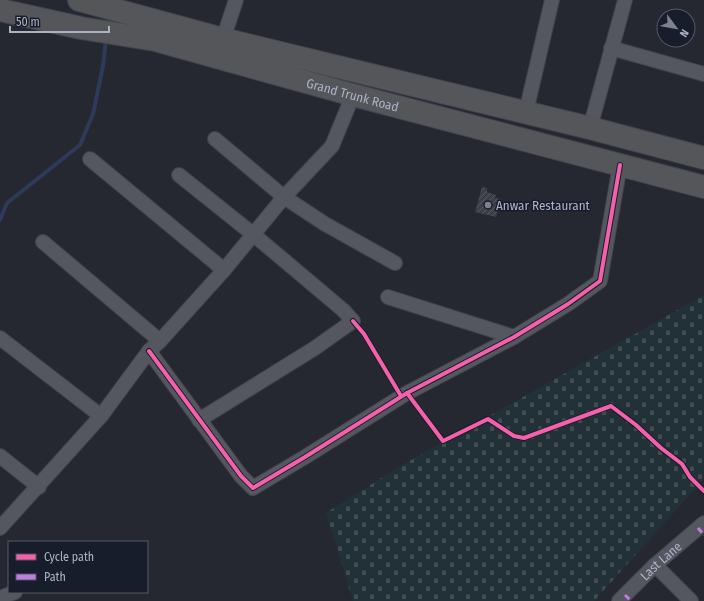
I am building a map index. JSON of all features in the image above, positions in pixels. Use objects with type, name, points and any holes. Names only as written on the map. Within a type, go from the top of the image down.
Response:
[{"type":"highway","name":"Grand Trunk Road","points":[[84,1],[156,30],[353,95],[704,187]]},
{"type":"highway","name":"Grand Trunk Road","points":[[0,10],[81,28],[156,30],[223,39],[526,112],[704,158]]},
{"type":"street","points":[[223,39],[236,0]]},
{"type":"street","points":[[526,112],[552,0]]},
{"type":"street","points":[[590,128],[625,0]]},
{"type":"street","points":[[611,48],[704,74]]},
{"type":"street","points":[[0,528],[39,487],[101,416],[149,351],[160,341],[224,270],[284,197],[332,146],[353,95]]},
{"type":"street","points":[[215,139],[284,197],[325,224],[395,263]]},
{"type":"street","points":[[90,159],[224,270]]},
{"type":"street","points":[[149,351],[241,476],[252,488],[305,457],[407,393],[514,337],[568,304],[600,281],[620,165]]},
{"type":"street","points":[[179,175],[254,235],[353,320],[315,348],[199,420]]},
{"type":"street","points":[[43,242],[160,341]]},
{"type":"street","points":[[388,297],[514,337]]},
{"type":"street","points":[[0,338],[101,416]]},
{"type":"street","points":[[0,456],[39,487]]},
{"type":"street","name":"Last Lane","points":[[625,599],[655,565],[702,529]]},
{"type":"street","points":[[655,565],[691,601]]},
{"type":"street","points":[[0,598],[12,593]]},
{"type":"green space","points":[[704,295],[704,479],[594,601],[353,601],[326,513],[397,468]]},
{"type":"building","name":"Anwar Restaurant","points":[[482,187],[487,188],[487,192],[496,195],[495,198],[501,199],[496,217],[475,212]]},
{"type":"waterway","points":[[0,220],[7,203],[80,145],[93,114],[103,66],[106,39]]},
{"type":"marked path","points":[[698,528],[704,535]]},
{"type":"marked path","points":[[625,595],[631,601]]},
{"type":"cycle path","points":[[149,351],[241,476],[253,488],[407,393],[514,337],[568,304],[600,281],[620,165]]},
{"type":"cycle path","points":[[353,321],[364,334],[401,396]]},
{"type":"cycle path","points":[[407,393],[443,441],[488,419],[514,436],[524,438],[611,406],[682,464],[690,477],[704,491]]},
{"type":"place","name":"Anwar Restaurant","points":[[488,205]]}]
